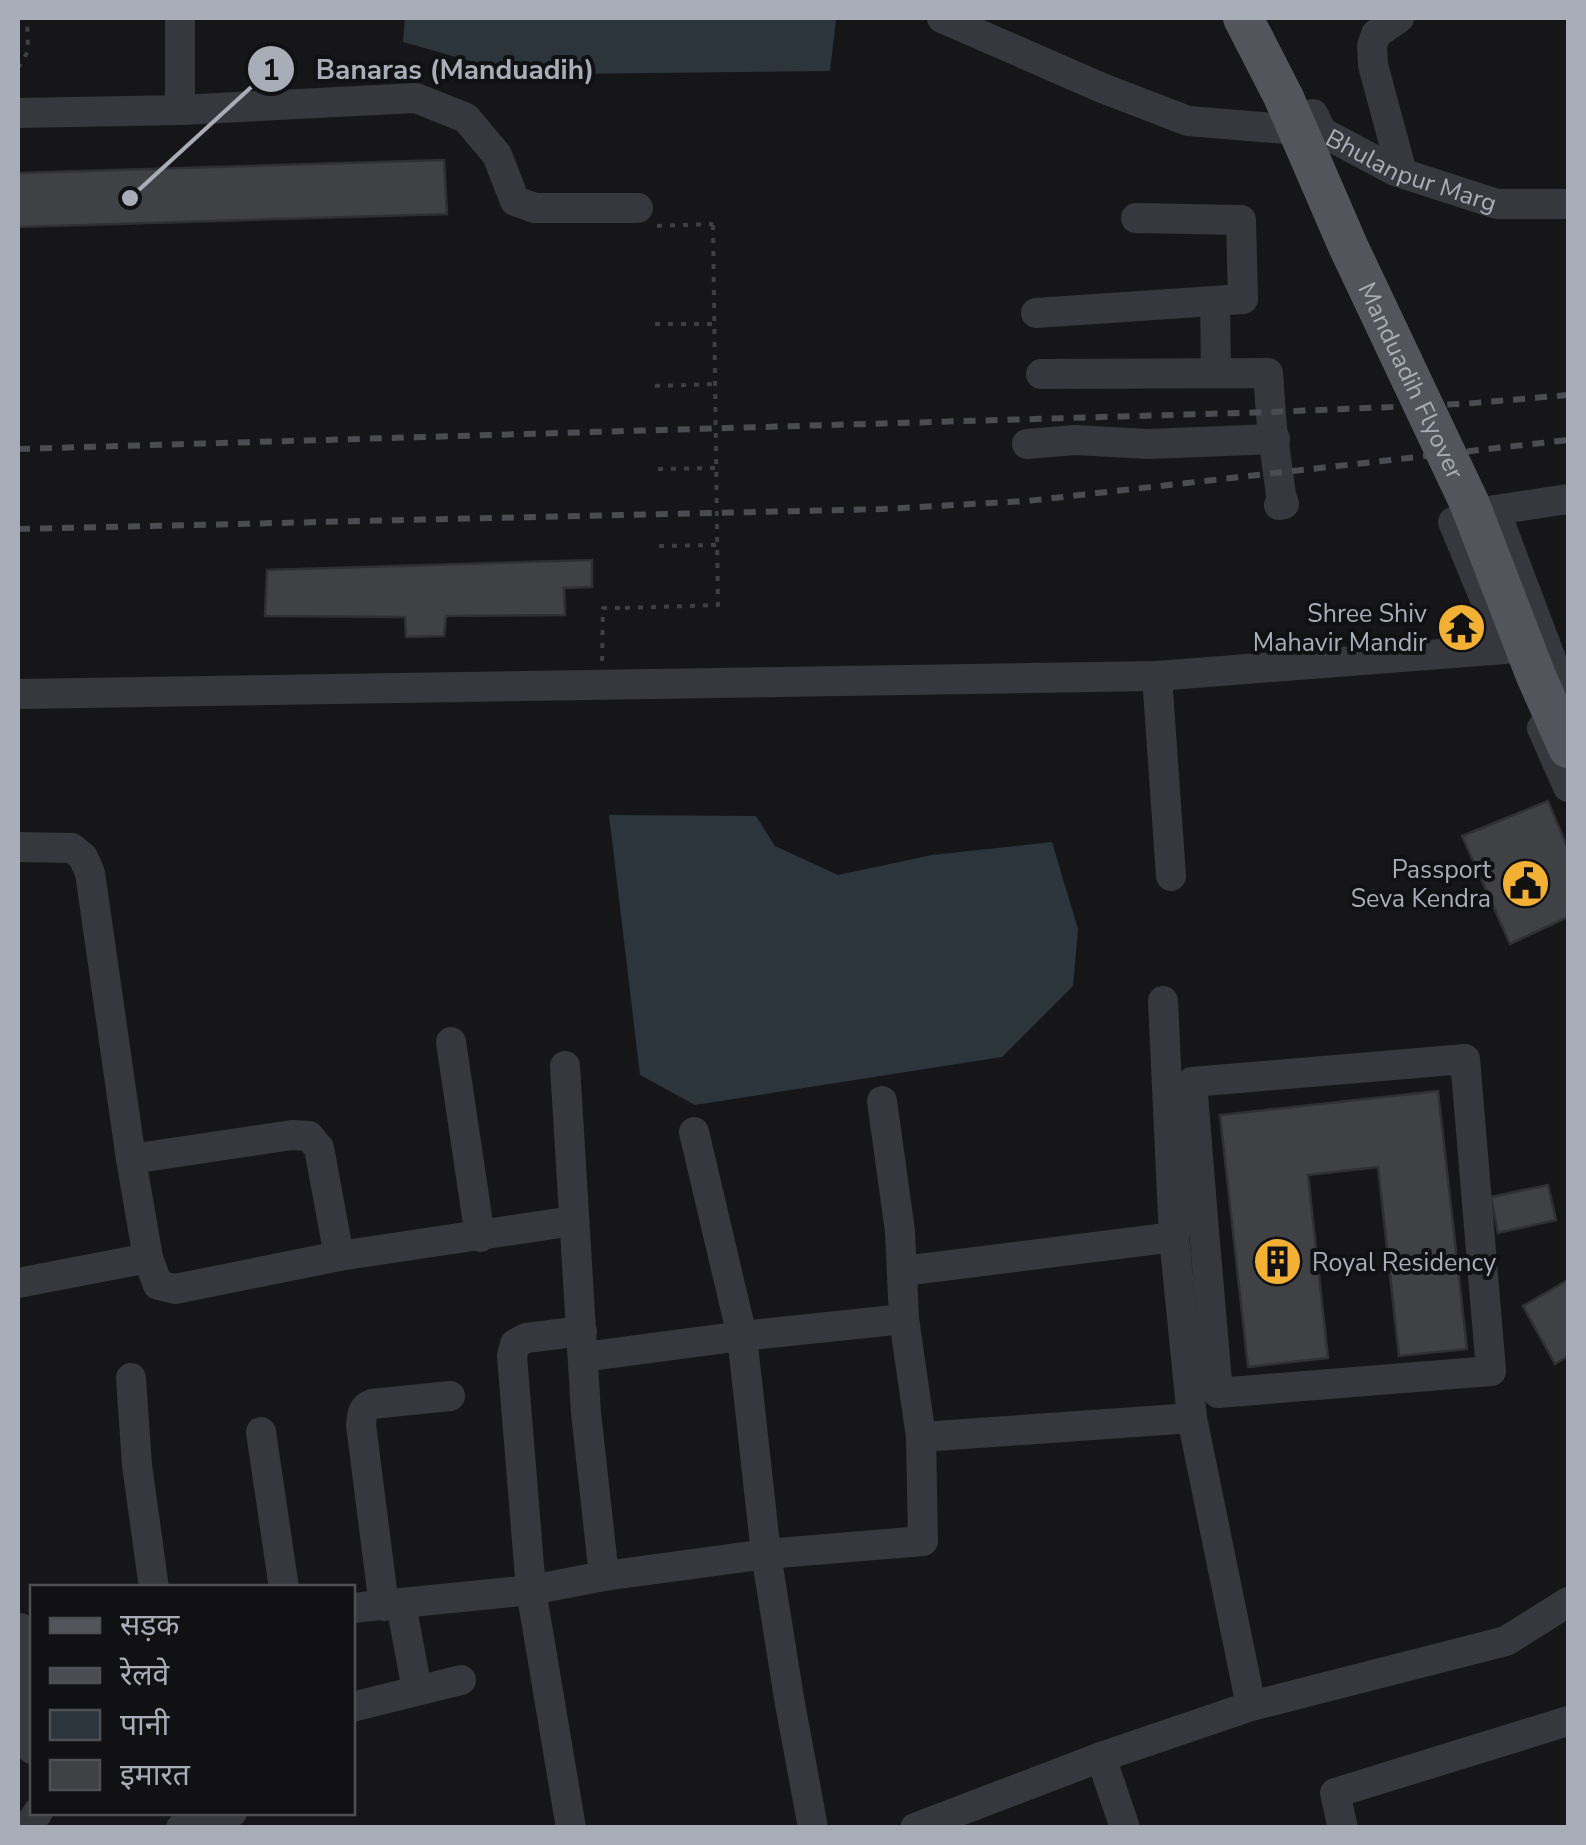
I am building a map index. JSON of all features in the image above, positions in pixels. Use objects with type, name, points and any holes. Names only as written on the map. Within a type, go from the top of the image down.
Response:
[{"type":"main road","name":"Manduadih Flyover","points":[[1244,18],[1469,502],[1568,748]]},
{"type":"street","points":[[180,18],[180,110]]},
{"type":"street","points":[[942,18],[1188,121],[1322,132]]},
{"type":"street","name":"Bhulanpur Marg","points":[[1262,18],[1322,132],[1402,173],[1497,204],[1568,204]]},
{"type":"street","points":[[1398,18],[1376,34],[1372,46],[1402,173]]},
{"type":"street","points":[[18,114],[416,98],[466,118],[497,154],[515,201],[535,208],[645,217]]},
{"type":"street","points":[[1036,313],[1243,299],[1240,220],[1136,218]]},
{"type":"street","points":[[1215,300],[1216,373]]},
{"type":"street","points":[[1041,374],[1268,373],[1284,504],[1279,504]]},
{"type":"street","points":[[1028,444],[1075,440],[1148,444],[1274,439]]},
{"type":"street","points":[[1568,500],[1495,510],[1453,522],[1568,786]]},
{"type":"street","points":[[1495,510],[1568,704]]},
{"type":"street","points":[[18,694],[1157,676],[1545,642]]},
{"type":"street","points":[[1157,676],[1171,876]]},
{"type":"street","points":[[18,847],[72,848],[84,857],[90,872],[131,1159],[148,1258],[158,1285],[175,1290],[339,1256],[573,1221]]},
{"type":"street","points":[[1164,1001],[1184,1227],[1192,1418],[1251,1706]]},
{"type":"street","points":[[450,1042],[480,1236]]},
{"type":"street","points":[[1465,1059],[1491,1370],[1218,1393],[1184,1227],[1192,1082],[1465,1059]]},
{"type":"street","points":[[565,1066],[586,1413],[604,1576]]},
{"type":"street","points":[[355,1608],[532,1590],[766,1554],[923,1541],[921,1437],[904,1318],[903,1271],[882,1101]]},
{"type":"street","points":[[694,1132],[742,1336],[766,1554],[813,1828]]},
{"type":"street","points":[[131,1159],[292,1135],[309,1136],[320,1148],[339,1256]]},
{"type":"street","points":[[903,1271],[1184,1227]]},
{"type":"street","points":[[18,1283],[148,1258]]},
{"type":"street","points":[[571,1828],[532,1590],[512,1356],[515,1344],[526,1338],[583,1344],[742,1336],[904,1318]]},
{"type":"street","points":[[131,1378],[137,1464],[154,1585]]},
{"type":"street","points":[[417,1690],[393,1605],[362,1412],[372,1404],[450,1396]]},
{"type":"street","points":[[921,1437],[1192,1418]]},
{"type":"street","points":[[260,1432],[284,1585]]},
{"type":"street","points":[[915,1828],[1101,1757],[1251,1706],[1506,1641],[1568,1602]]},
{"type":"street","points":[[23,1628],[18,1679],[30,1738]]},
{"type":"street","points":[[355,1706],[462,1680]]},
{"type":"street","points":[[1343,1828],[1334,1793],[1568,1721]]},
{"type":"street","points":[[1101,1757],[1126,1828]]},
{"type":"street","points":[[181,1828],[222,1815]]},
{"type":"path","points":[[18,68],[28,51],[27,18]]},
{"type":"path","points":[[602,684],[602,608],[718,605],[713,224],[645,217]]},
{"type":"path","points":[[654,324],[714,324]]},
{"type":"path","points":[[655,386],[715,384]]},
{"type":"path","points":[[658,468],[716,468]]},
{"type":"path","points":[[659,546],[717,545]]},
{"type":"water","points":[[405,18],[836,20],[830,71],[567,74],[474,62],[403,42]]},
{"type":"water","points":[[609,815],[756,816],[775,846],[838,875],[932,855],[1052,842],[1078,929],[1073,986],[1002,1057],[695,1105],[640,1075]]},
{"type":"building","points":[[444,160],[447,214],[18,227],[18,173]]},
{"type":"building","points":[[592,560],[592,587],[564,588],[565,615],[446,616],[444,636],[406,637],[405,617],[265,616],[267,570]]},
{"type":"building","name":"Passport Seva Kendra","points":[[1548,801],[1568,849],[1568,917],[1510,944],[1462,836]]},
{"type":"building","name":"Royal Residency","points":[[1438,1091],[1467,1349],[1399,1356],[1378,1167],[1308,1175],[1328,1358],[1248,1367],[1220,1115]]},
{"type":"building","points":[[1548,1185],[1556,1220],[1498,1233],[1491,1197]]},
{"type":"building","points":[[1568,1280],[1568,1356],[1555,1364],[1523,1306]]},
{"type":"railway","points":[[18,449],[1271,412],[1568,395]]},
{"type":"railway","points":[[18,529],[882,509],[1027,501],[1568,440]]},
{"type":"place","name":"Banaras (Manduadih)","points":[[130,198]]},
{"type":"place","name":"Shree Shiv Mahavir Mandir","points":[[1462,627]]},
{"type":"place","name":"Passport Seva Kendra","points":[[1526,883]]},
{"type":"place","name":"Royal Residency","points":[[1277,1262]]}]
